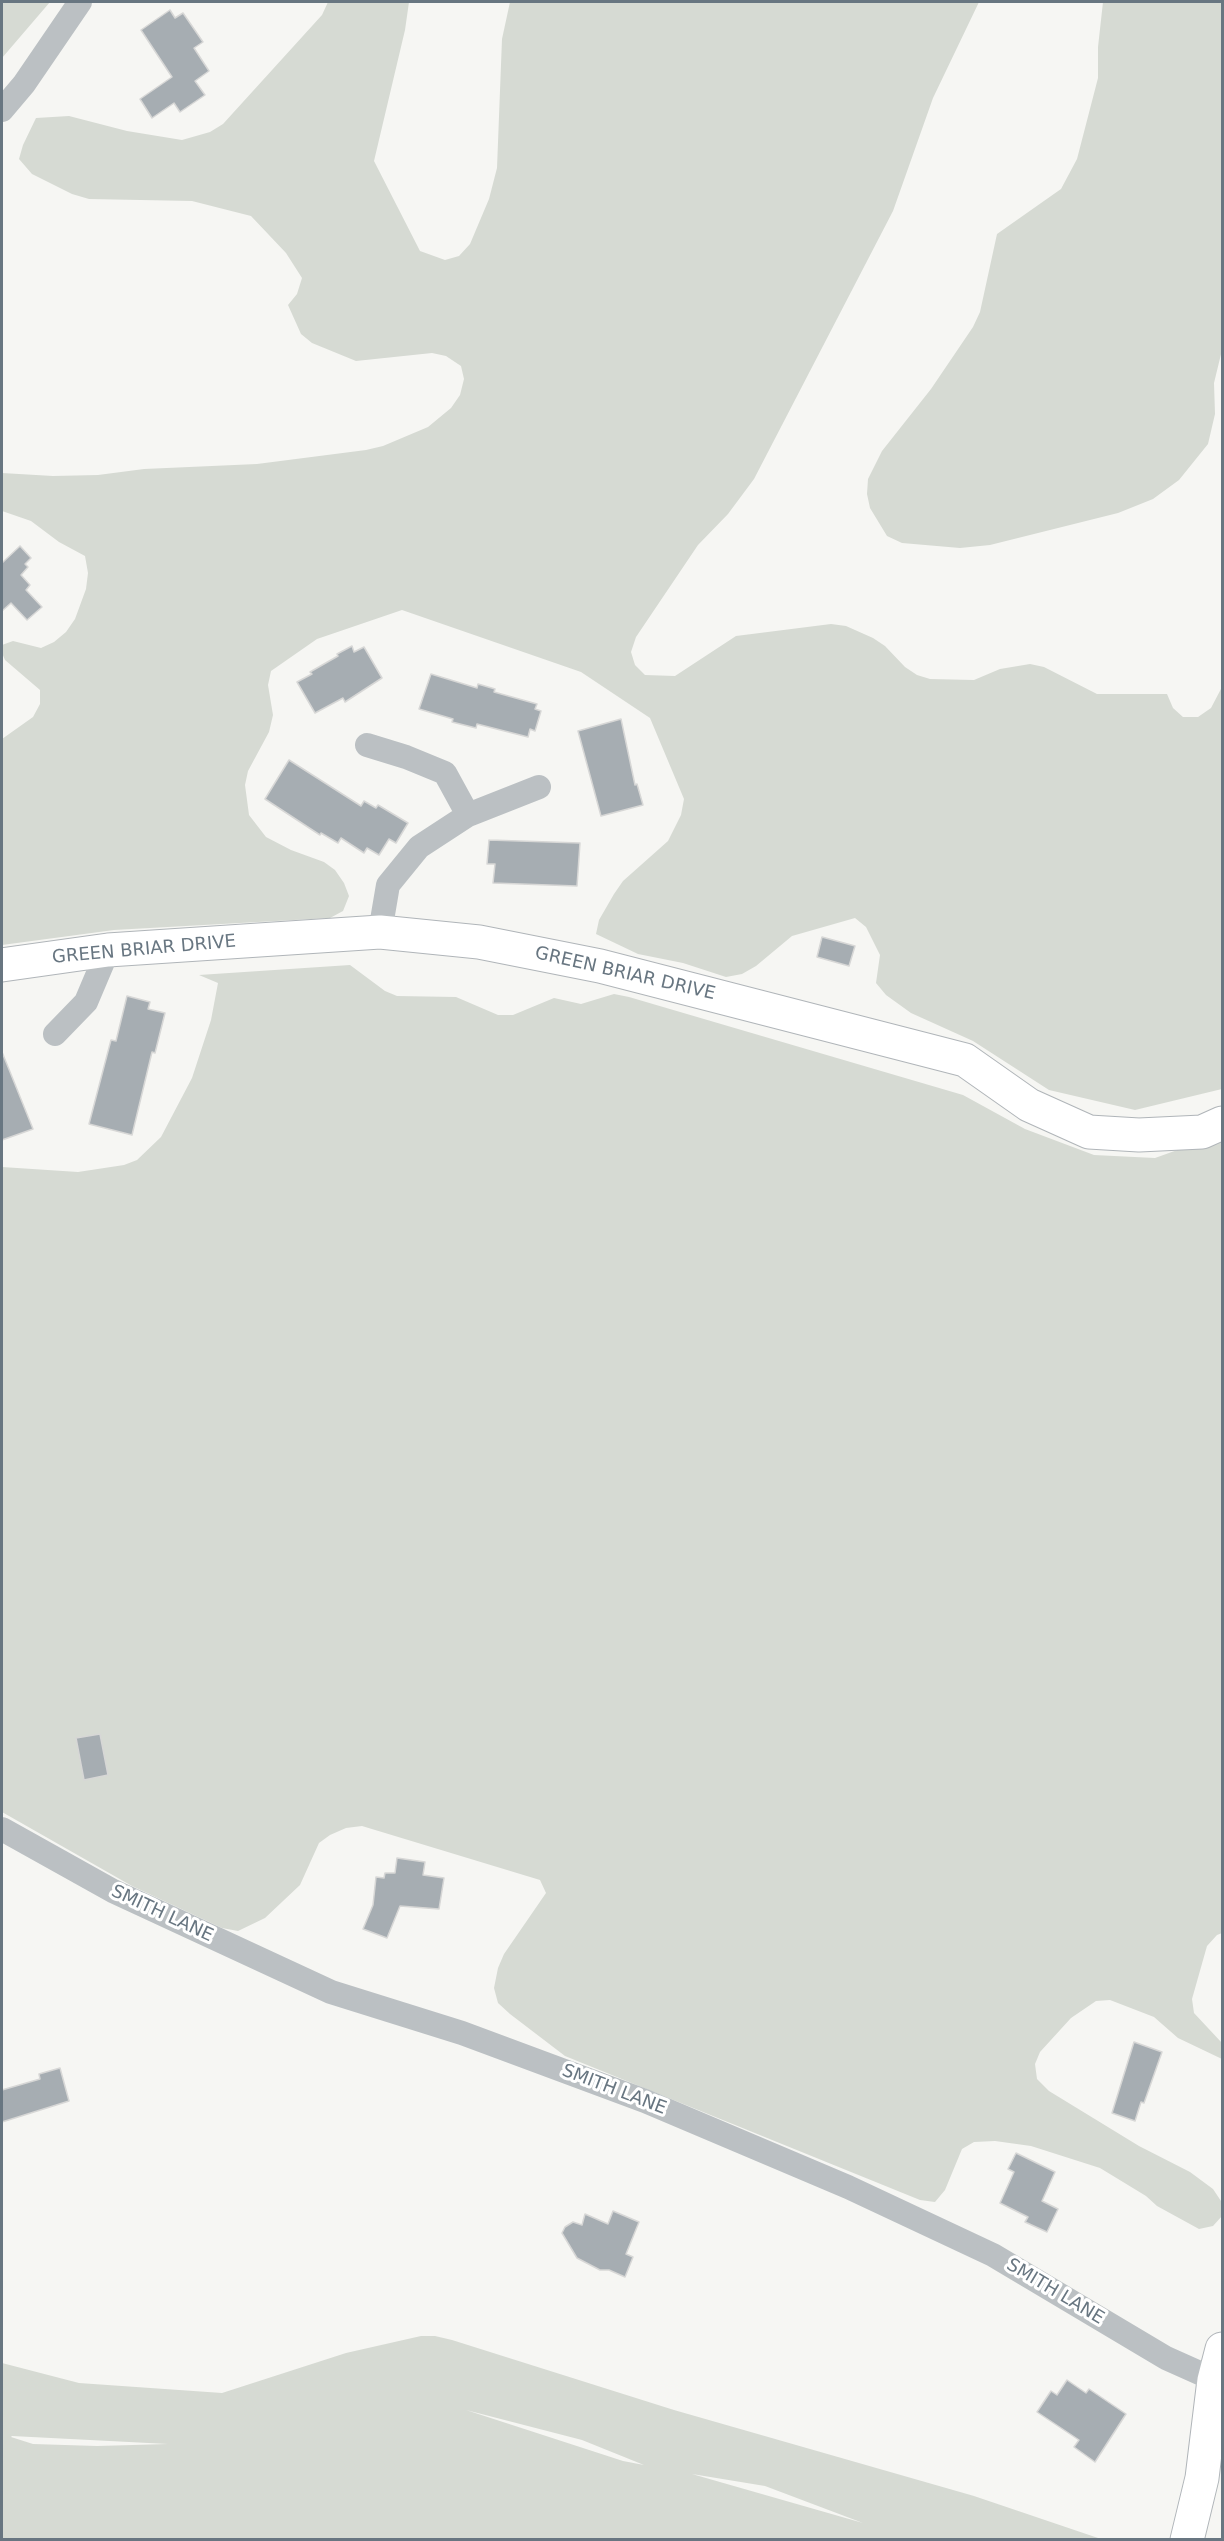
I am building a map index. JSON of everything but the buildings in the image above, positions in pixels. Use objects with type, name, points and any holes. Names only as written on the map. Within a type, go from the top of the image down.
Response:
[{"type":"street","points":[[2,110],[24,84],[80,2]]},
{"type":"street","points":[[367,745],[406,757],[445,773],[468,815]]},
{"type":"street","points":[[380,932],[388,885],[420,847],[468,815],[539,787]]},
{"type":"street","name":"GREEN BRIAR DRIVE","points":[[2,965],[108,950],[380,932],[479,942],[600,966],[965,1060],[1029,1105],[1089,1132],[1139,1135],[1202,1132],[1222,1123]]},
{"type":"street","points":[[55,1034],[86,1002],[108,950]]},
{"type":"street","name":"SMITH LANE","points":[[2,1829],[112,1891],[331,1992],[462,2032],[613,2089],[848,2187],[993,2255],[1167,2358],[1218,2381]]},
{"type":"street","points":[[1186,2540],[1202,2478],[1222,2349]]},
{"type":"shaded area","points":[[2,2],[50,2],[2,58]]},
{"type":"shaded area","points":[[328,2],[409,2],[405,30],[374,161],[420,251],[445,260],[459,256],[470,244],[489,199],[497,168],[502,39],[510,2],[979,2],[933,98],[893,211],[754,479],[728,514],[698,545],[636,637],[631,652],[635,665],[645,675],[675,676],[736,636],[831,624],[846,626],[873,638],[885,646],[905,667],[917,675],[930,679],[974,680],[1000,669],[1030,664],[1044,667],[1097,694],[1167,694],[1173,708],[1183,717],[1198,717],[1211,708],[1222,687],[1222,1089],[1135,1110],[1049,1090],[973,1041],[911,1013],[886,995],[876,983],[880,955],[866,927],[855,918],[792,936],[756,966],[742,974],[726,977],[683,963],[638,954],[596,934],[599,920],[623,881],[668,841],[681,815],[684,799],[650,718],[581,672],[402,610],[317,639],[271,671],[268,685],[273,715],[269,732],[248,771],[245,785],[249,815],[266,837],[291,850],[324,862],[335,870],[349,896],[343,911],[330,918],[114,930],[2,945],[2,739],[33,717],[40,704],[40,690],[5,660],[2,645],[13,641],[41,648],[54,642],[66,632],[75,619],[86,589],[88,573],[85,556],[59,542],[31,521],[2,511],[2,473],[53,476],[98,475],[144,469],[257,464],[366,450],[383,446],[428,427],[451,408],[460,395],[464,379],[461,366],[446,356],[432,353],[356,361],[312,343],[301,334],[288,305],[297,294],[302,278],[286,253],[251,216],[192,201],[89,199],[72,194],[32,174],[19,159],[36,118],[69,116],[127,131],[182,140],[210,132],[223,124],[322,15]]},
{"type":"shaded area","points":[[1103,2],[1222,2],[1222,350],[1214,383],[1215,414],[1208,444],[1179,480],[1153,499],[1118,513],[990,545],[960,548],[902,543],[887,536],[870,508],[867,494],[868,479],[882,451],[931,389],[973,327],[980,312],[997,234],[1061,189],[1077,159],[1098,78],[1098,47]]},
{"type":"shaded area","points":[[350,965],[385,991],[397,996],[456,997],[498,1015],[513,1015],[554,998],[581,1004],[614,994],[629,997],[963,1095],[1025,1129],[1094,1155],[1155,1158],[1222,1134],[1222,1933],[1207,1946],[1192,1999],[1194,2013],[1222,2043],[1222,2059],[1178,2038],[1154,2017],[1110,2000],[1096,2001],[1071,2018],[1040,2052],[1035,2064],[1037,2079],[1049,2091],[1139,2146],[1190,2172],[1213,2189],[1221,2201],[1222,2216],[1213,2226],[1199,2229],[1157,2206],[1146,2196],[1100,2168],[1031,2146],[995,2141],[974,2142],[962,2149],[945,2190],[935,2202],[920,2200],[565,2056],[498,2003],[494,1988],[498,1968],[504,1954],[546,1893],[540,1880],[362,1826],[346,1828],[319,1843],[300,1885],[265,1918],[238,1931],[222,1928],[132,1886],[2,1812],[2,1167],[78,1172],[124,1165],[137,1160],[161,1137],[192,1078],[211,1020],[218,983],[199,975]]},
{"type":"shaded area","points":[[421,2336],[452,2340],[674,2410],[974,2496],[1101,2539],[2,2539],[2,2363],[79,2383],[222,2393],[346,2353]],"holes":[[[466,2410],[582,2440],[644,2465],[623,2461]],[[11,2437],[168,2444],[97,2446],[33,2444]],[[692,2474],[765,2486],[863,2523]]]}]
